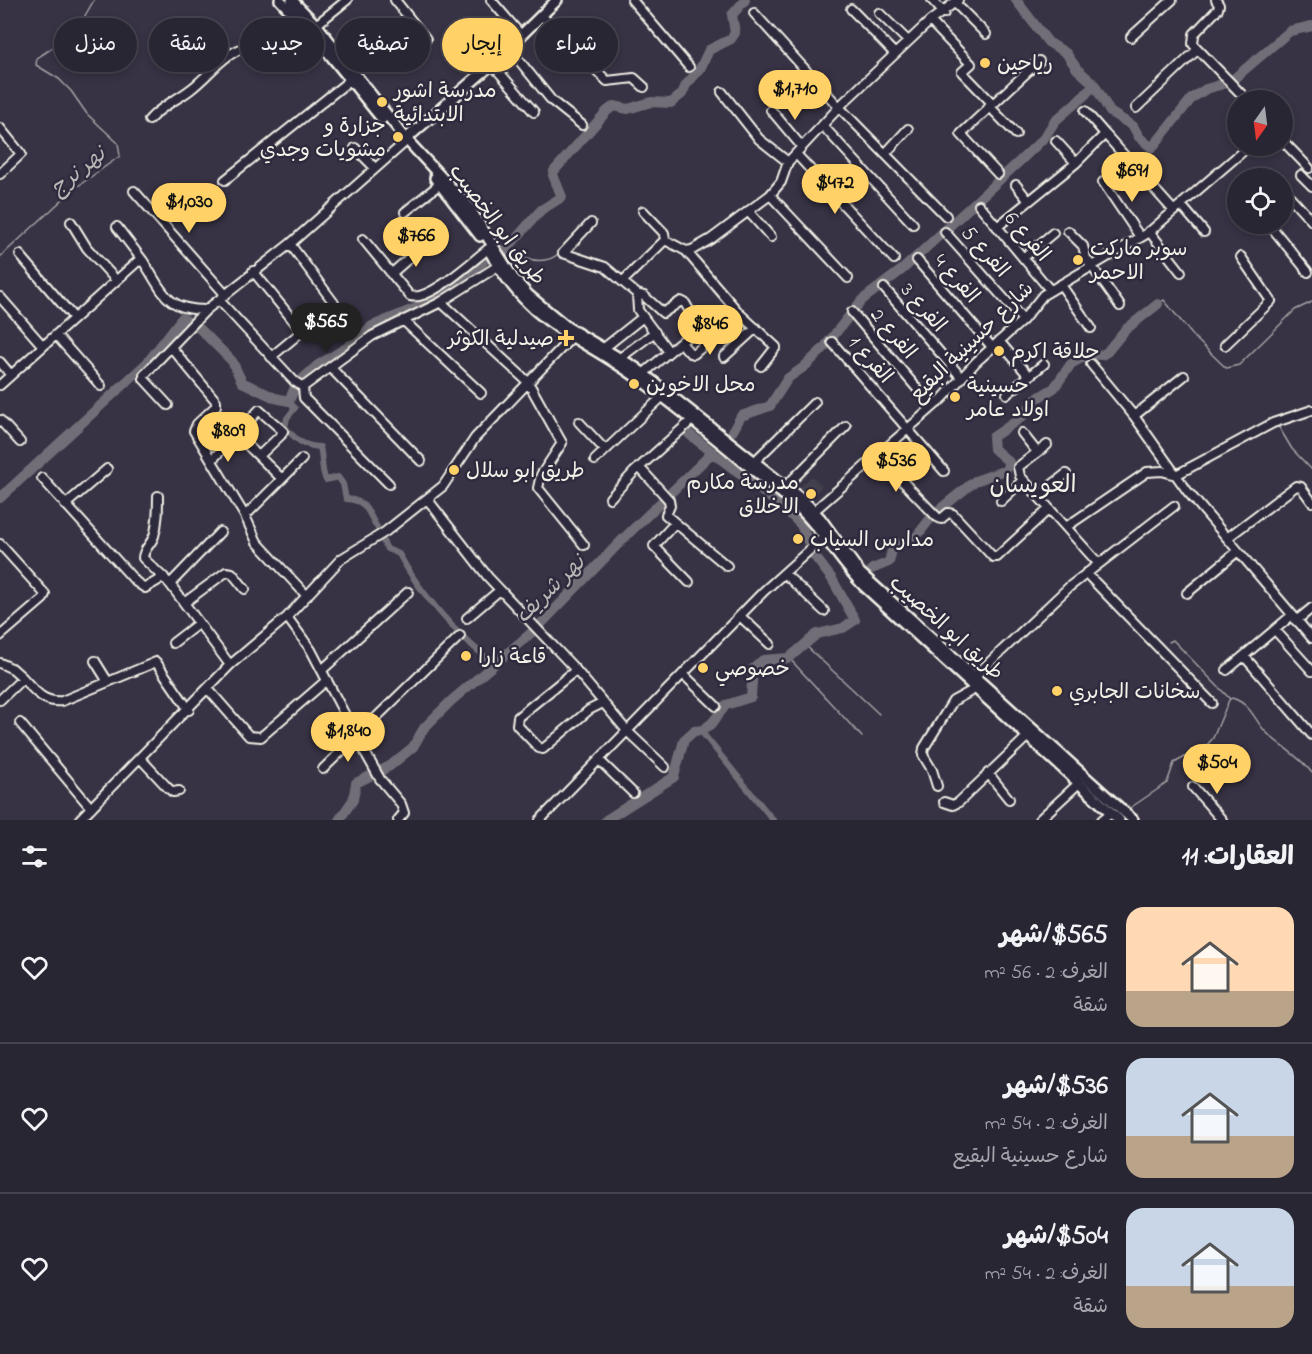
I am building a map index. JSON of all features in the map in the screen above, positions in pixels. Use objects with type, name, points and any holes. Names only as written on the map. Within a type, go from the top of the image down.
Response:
[{"type":"main road","name":"طريق ابو الخصيب","points":[[280,0],[301,18]]},
{"type":"main road","name":"طريق ابو الخصيب","points":[[292,0],[306,18]]},
{"type":"main road","points":[[523,33],[551,2]]},
{"type":"main road","name":"طريق ابو الخصيب","points":[[324,40],[440,184],[488,249],[520,298],[643,374],[786,486],[814,511],[854,566],[895,609],[975,689],[1029,735],[1119,820]]},
{"type":"main road","name":"طريق ابو الخصيب","points":[[324,41],[350,80],[468,206],[518,284],[546,316],[571,338],[615,362],[663,396],[795,503],[850,572],[974,677],[1133,820]]},
{"type":"main road","points":[[405,141],[483,72]]},
{"type":"street","points":[[324,20],[347,0]]},
{"type":"street","points":[[395,0],[409,18]]},
{"type":"street","points":[[490,0],[506,18]]},
{"type":"street","points":[[632,0],[689,67]]},
{"type":"street","points":[[932,0],[944,13]]},
{"type":"street","points":[[1131,37],[1172,0]]},
{"type":"street","points":[[686,250],[711,239],[770,195],[782,182],[788,162],[839,107],[930,21],[944,13],[956,1],[986,34]]},
{"type":"street","points":[[1220,2],[1191,39],[1197,50],[1237,90]]},
{"type":"street","points":[[851,9],[895,54]]},
{"type":"street","points":[[754,13],[839,107],[946,216]]},
{"type":"street","points":[[879,13],[908,42]]},
{"type":"street","points":[[541,15],[607,81],[633,78],[644,87]]},
{"type":"street","points":[[930,21],[970,64],[962,72],[1017,134]]},
{"type":"street","points":[[149,120],[158,110],[190,90],[223,59],[240,49]]},
{"type":"street","points":[[1136,108],[1197,50]]},
{"type":"street","points":[[998,174],[961,134],[1040,61]]},
{"type":"street","points":[[523,65],[552,101],[582,125]]},
{"type":"street","points":[[499,72],[534,112]]},
{"type":"street","points":[[225,180],[350,80]]},
{"type":"street","points":[[722,92],[759,140],[788,162]]},
{"type":"street","points":[[771,110],[802,147]]},
{"type":"street","points":[[1085,111],[1174,211]]},
{"type":"street","points":[[823,126],[913,224]]},
{"type":"street","points":[[0,128],[21,154],[0,174]]},
{"type":"street","points":[[885,154],[908,129]]},
{"type":"street","points":[[997,227],[1076,163],[1105,134]]},
{"type":"street","points":[[168,405],[144,379],[144,375],[203,313],[253,271],[290,244],[405,141]]},
{"type":"street","points":[[1056,141],[1076,163]]},
{"type":"street","points":[[355,148],[375,168]]},
{"type":"street","points":[[1293,151],[1309,168]]},
{"type":"street","points":[[796,154],[894,259]]},
{"type":"street","name":"شارع حسينية البقيع","points":[[814,511],[932,406],[999,340],[1023,320],[1050,290],[1149,231],[1237,156]]},
{"type":"street","points":[[1301,175],[1312,186]]},
{"type":"street","points":[[1103,182],[1140,237]]},
{"type":"street","points":[[405,212],[440,184]]},
{"type":"street","points":[[1016,185],[1028,200]]},
{"type":"street","points":[[134,191],[271,357],[299,384],[304,398],[389,484]]},
{"type":"street","points":[[770,195],[848,278]]},
{"type":"street","points":[[1293,200],[1312,221]]},
{"type":"street","name":"الفرع 6","points":[[979,205],[1050,290]]},
{"type":"street","points":[[1181,205],[1204,232]]},
{"type":"street","points":[[643,211],[664,233],[665,240]]},
{"type":"street","points":[[748,211],[771,237]]},
{"type":"street","points":[[71,222],[87,248],[116,280]]},
{"type":"street","points":[[591,223],[563,253],[604,267],[663,313],[681,302],[685,303],[699,327],[643,374]]},
{"type":"street","points":[[117,227],[170,302],[186,310],[203,313]]},
{"type":"street","points":[[1068,231],[1083,246],[1086,258],[1120,306]]},
{"type":"street","points":[[1149,231],[1181,273]]},
{"type":"street","name":"الفرع 5","points":[[945,232],[1023,320]]},
{"type":"street","points":[[1023,258],[1053,233]]},
{"type":"street","points":[[1277,234],[1308,272]]},
{"type":"street","points":[[363,239],[410,296],[422,297],[488,249]]},
{"type":"street","points":[[665,240],[686,250],[740,314],[776,347],[761,366]]},
{"type":"street","points":[[623,281],[665,240]]},
{"type":"street","points":[[290,244],[334,303],[329,319]]},
{"type":"street","points":[[391,274],[425,244]]},
{"type":"street","points":[[21,255],[74,318]]},
{"type":"street","points":[[1225,345],[1271,301],[1241,257]]},
{"type":"street","name":"الفرع 4","points":[[917,260],[992,347]]},
{"type":"street","points":[[0,385],[116,280],[137,262],[143,261]]},
{"type":"street","points":[[299,384],[330,367],[372,336],[441,302],[498,266]]},
{"type":"street","points":[[253,271],[301,331],[271,357]]},
{"type":"street","points":[[1061,285],[1091,328]]},
{"type":"street","name":"الفرع 3","points":[[884,288],[962,377]]},
{"type":"street","points":[[637,294],[637,308],[669,352]]},
{"type":"street","points":[[0,297],[43,346]]},
{"type":"street","points":[[441,302],[528,382],[562,442],[541,475],[538,488],[584,545]]},
{"type":"street","name":"الفرع 2","points":[[852,312],[932,406]]},
{"type":"street","points":[[681,343],[690,353],[694,354],[740,314]]},
{"type":"street","points":[[604,348],[643,316]]},
{"type":"street","points":[[403,320],[481,393]]},
{"type":"street","points":[[724,357],[756,328]]},
{"type":"street","points":[[620,358],[655,332]]},
{"type":"street","points":[[56,335],[101,386]]},
{"type":"street","points":[[79,820],[90,814],[140,758],[189,710],[230,665],[287,617],[341,559],[385,532],[443,486],[475,438],[571,338]]},
{"type":"street","points":[[999,340],[1028,375]]},
{"type":"street","name":"الفرع 1","points":[[832,342],[944,471]]},
{"type":"street","points":[[171,347],[216,400],[216,406],[197,424],[194,431],[245,516],[256,542],[308,596]]},
{"type":"street","points":[[0,362],[11,375]]},
{"type":"street","points":[[1091,363],[1134,416],[1176,475],[1312,638]]},
{"type":"street","points":[[1007,394],[1044,364]]},
{"type":"street","points":[[330,367],[421,461]]},
{"type":"street","points":[[1134,416],[1184,376]]},
{"type":"street","points":[[595,460],[663,396]]},
{"type":"street","points":[[755,461],[814,402]]},
{"type":"street","points":[[212,460],[259,410],[264,412],[282,431],[281,435],[259,456]]},
{"type":"street","points":[[1066,527],[1147,472],[1162,471],[1176,475],[1273,423],[1312,410]]},
{"type":"street","points":[[0,420],[21,442]]},
{"type":"street","points":[[610,498],[639,467],[692,420]]},
{"type":"street","points":[[579,422],[605,450]]},
{"type":"street","points":[[786,486],[846,426]]},
{"type":"street","points":[[1022,433],[1037,452]]},
{"type":"street","points":[[237,435],[282,478]]},
{"type":"street","points":[[1047,445],[1018,467],[1023,480],[1098,563]]},
{"type":"street","points":[[877,455],[935,515],[941,519],[948,513],[953,514],[993,557],[997,557],[1049,508]]},
{"type":"street","points":[[245,516],[302,459]]},
{"type":"street","points":[[639,467],[669,500],[670,506],[666,515],[727,566]]},
{"type":"street","points":[[65,505],[107,469]]},
{"type":"street","points":[[1038,496],[1066,474]]},
{"type":"street","points":[[42,478],[141,586],[150,587],[164,578]]},
{"type":"street","points":[[1001,501],[1023,480]]},
{"type":"street","points":[[1227,538],[1296,486],[1301,487],[1312,502]]},
{"type":"street","points":[[158,496],[156,529],[143,558],[170,584],[230,665]]},
{"type":"street","points":[[428,500],[500,590],[576,670],[627,731],[665,767]]},
{"type":"street","points":[[974,677],[1086,573],[1174,506]]},
{"type":"street","points":[[674,524],[654,546],[689,582]]},
{"type":"street","points":[[170,584],[220,532]]},
{"type":"street","points":[[540,820],[784,573],[824,537]]},
{"type":"street","points":[[0,544],[45,594],[43,599],[0,636]]},
{"type":"street","points":[[1187,593],[1238,551]]},
{"type":"street","points":[[184,603],[226,572],[232,573],[244,590]]},
{"type":"street","points":[[784,573],[824,611]]},
{"type":"street","points":[[1086,573],[1212,703]]},
{"type":"street","points":[[467,618],[500,590]]},
{"type":"street","points":[[322,670],[408,592]]},
{"type":"street","points":[[1227,670],[1275,630],[1312,608]]},
{"type":"street","points":[[287,617],[311,650],[380,779],[401,804],[404,813],[398,820]]},
{"type":"street","points":[[741,617],[770,644]]},
{"type":"street","points":[[173,643],[199,622]]},
{"type":"street","points":[[1275,630],[1312,671]]},
{"type":"street","points":[[323,769],[460,636]]},
{"type":"street","points":[[1244,656],[1312,735]]},
{"type":"street","points":[[95,661],[108,682]]},
{"type":"street","points":[[0,663],[13,669],[41,697],[56,702],[70,699],[156,662],[189,710]]},
{"type":"street","points":[[576,670],[518,717],[517,725],[539,748],[543,749],[589,710],[603,703]]},
{"type":"street","points":[[683,674],[716,706]]},
{"type":"street","points":[[0,700],[23,678]]},
{"type":"street","points":[[208,689],[249,736],[255,738],[261,737],[327,680]]},
{"type":"street","points":[[936,786],[932,770],[923,755],[924,748],[953,701],[975,689]]},
{"type":"street","points":[[20,723],[90,814]]},
{"type":"street","points":[[944,802],[953,806],[959,802],[1029,735]]},
{"type":"street","points":[[140,758],[168,788],[173,792],[179,790]]},
{"type":"street","points":[[599,760],[633,793]]},
{"type":"street","points":[[988,773],[1009,800]]},
{"type":"street","points":[[1039,820],[1079,783]]},
{"type":"street","points":[[1193,787],[1222,820]]},
{"type":"street","points":[[1102,820],[1111,813]]},
{"type":"shaded area","points":[[812,476],[822,486],[810,499],[798,488]]},
{"type":"waterway","name":"نهر نرج","points":[[0,257],[74,189],[120,156],[118,143],[87,114],[71,91],[59,79],[36,65],[37,58],[75,33],[94,0]]},
{"type":"waterway","points":[[505,251],[541,210],[562,197],[553,175],[554,171],[607,111],[614,106],[628,109],[651,102],[671,103],[682,94],[686,85],[700,69],[709,50],[731,39],[735,33],[732,15],[745,0]]},
{"type":"waterway","points":[[1016,0],[1048,42],[1066,53],[1077,69],[1094,84]]},
{"type":"waterway","points":[[733,431],[741,416],[770,406],[788,378],[822,350],[862,300],[903,269],[1022,159],[1044,138],[1055,121],[1094,84],[1110,112],[1133,126],[1139,137],[1152,148],[1192,98],[1206,89],[1230,82],[1290,31],[1312,26]]},
{"type":"waterway","points":[[515,256],[544,260],[559,253]]},
{"type":"waterway","points":[[0,498],[147,363],[182,318],[198,327],[232,361],[242,382],[275,398],[289,401],[296,385],[318,365],[346,348],[372,326],[435,300],[483,262]]},
{"type":"waterway","points":[[1158,304],[1164,300],[1194,337],[1226,368],[1239,365],[1295,310],[1312,302]]},
{"type":"waterway","points":[[872,569],[889,562],[893,546],[916,537],[934,514],[975,481],[1006,470],[1009,462],[994,449],[993,437],[1022,417],[1036,399],[1054,388],[1071,364],[1089,354],[1102,355],[1107,352],[1125,330],[1158,304]]},
{"type":"waterway","points":[[289,401],[295,408],[287,418],[285,427],[300,442],[320,447],[326,480],[338,477],[343,484],[346,499],[363,505],[379,530]]},
{"type":"waterway","points":[[1277,424],[1292,449],[1312,470]]},
{"type":"waterway","points":[[689,434],[786,510],[801,525],[809,544]]},
{"type":"waterway","name":"نهر شريف","points":[[339,820],[353,800],[356,783],[390,766],[413,747],[424,728],[451,701],[537,628],[626,536],[713,452]]},
{"type":"waterway","points":[[382,539],[387,549],[399,554],[418,584],[441,613],[467,641],[494,664]]},
{"type":"waterway","points":[[606,820],[674,777],[684,740],[694,731],[703,730],[712,723],[726,705],[751,697],[753,669],[763,660],[789,658],[817,634],[843,628],[855,620],[832,579],[813,554]]},
{"type":"waterway","points":[[1110,593],[1146,629]]},
{"type":"waterway","points":[[1169,642],[1173,640],[1230,699]]},
{"type":"waterway","points":[[804,644],[879,714]]},
{"type":"waterway","points":[[789,658],[862,737]]},
{"type":"waterway","points":[[1127,810],[1167,783],[1174,763],[1207,745],[1213,738],[1229,700],[1232,698],[1248,708],[1265,731],[1312,773]]},
{"type":"waterway","points":[[700,730],[773,820]]},
{"type":"place","name":"رياحين","points":[[985,63]]},
{"type":"place","name":"مدرسة اشور الابتدائية","points":[[382,102]]},
{"type":"place","name":"جزارة و مشويات وجدي","points":[[398,137]]},
{"type":"place","name":"سوبر ماركت الاحمر","points":[[1078,260]]},
{"type":"place","name":"صيدلية الكوثر","points":[[566,338]]},
{"type":"place","name":"حلاقة اكرم","points":[[999,351]]},
{"type":"place","name":"محل الاخوين","points":[[634,384]]},
{"type":"place","name":"حسينية اولاد عامر","points":[[955,397]]},
{"type":"place","name":"طريق ابو سلال","points":[[454,470]]},
{"type":"place","name":"مدرسة مكارم الاخلاق","points":[[811,494]]},
{"type":"place","name":"مدارس السياب","points":[[798,539]]},
{"type":"place","name":"قاعة زارا","points":[[466,656]]},
{"type":"place","name":"خصوصي","points":[[703,668]]},
{"type":"place","name":"سخانات الجابري","points":[[1057,691]]},
{"type":"district","name":"العويسان","points":[[1033,484]]}]
